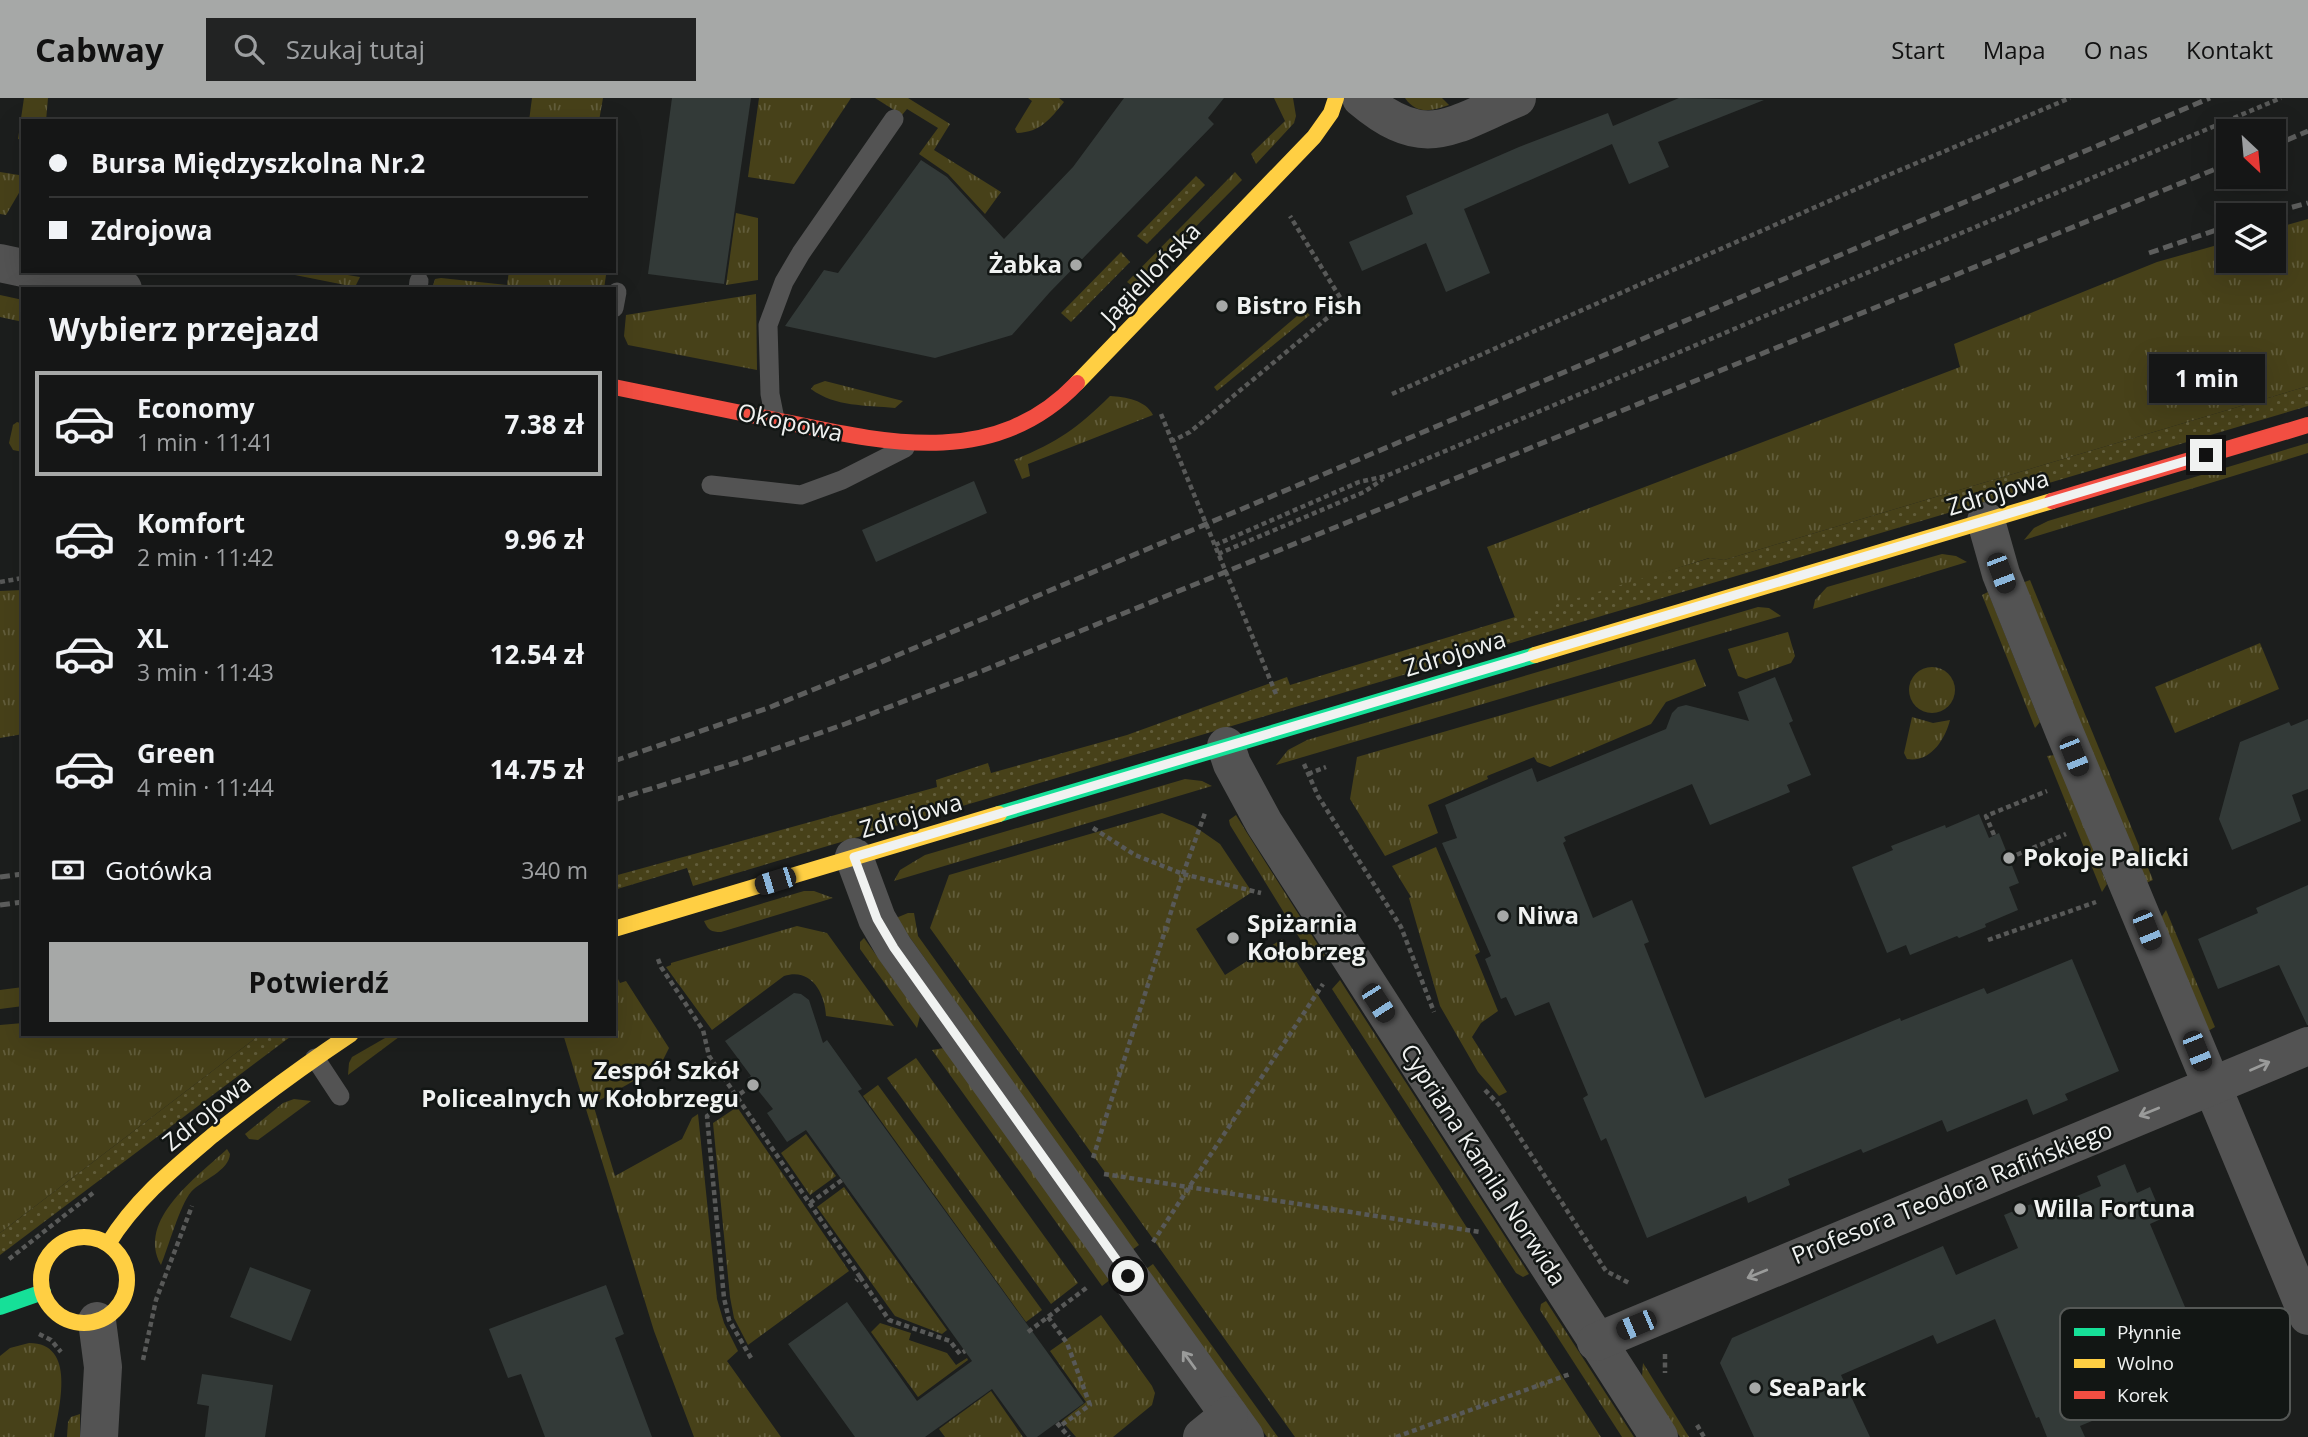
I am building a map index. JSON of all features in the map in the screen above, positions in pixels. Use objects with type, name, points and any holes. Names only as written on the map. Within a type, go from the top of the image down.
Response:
[{"type":"street","name":"Jagiellońska","points":[[967,441],[1003,433],[1039,415],[1066,396],[1314,137],[1331,113],[1336,98]]},
{"type":"street","points":[[1361,98],[1386,117],[1421,131],[1439,129],[1517,98]]},
{"type":"street","points":[[0,263],[21,268]]},
{"type":"street","points":[[48,273],[114,287]]},
{"type":"street","name":"Okopowa","points":[[616,387],[872,440],[944,444],[967,441]]},
{"type":"street","name":"Zdrojowa","points":[[616,928],[2308,425]]},
{"type":"street","points":[[1986,521],[2010,598],[2308,1316]]},
{"type":"street","name":"Cypriana Kamila Norwida","points":[[1226,746],[1232,764],[1264,823],[1659,1437]]},
{"type":"street","points":[[854,857],[877,919],[894,948],[1225,1430]]},
{"type":"street","name":"Zdrojowa","points":[[108,1244],[125,1217],[181,1162],[255,1102],[348,1036]]},
{"type":"street","name":"Profesora Teodora Rafińskiego","points":[[1596,1342],[2308,1046]]},
{"type":"street","points":[[74,1237],[97,1238],[108,1244],[120,1256],[127,1273],[122,1301],[107,1316],[86,1323],[64,1317],[55,1311],[43,1292],[41,1280],[42,1269],[54,1249],[74,1237]]},
{"type":"street","points":[[0,1307],[43,1292]]},
{"type":"street","points":[[97,1321],[103,1367],[99,1437]]},
{"type":"lane","points":[[775,419],[770,394],[768,325],[784,282],[894,119]]},
{"type":"lane","points":[[711,485],[801,495],[842,480],[916,443]]},
{"type":"lane","points":[[315,1058],[340,1096]]},
{"type":"path","points":[[1392,394],[2070,98]]},
{"type":"path","points":[[1215,545],[1359,482],[1386,476],[2281,98]]},
{"type":"path","points":[[1172,441],[1190,432],[1344,304],[1287,213]]},
{"type":"path","points":[[1161,414],[1277,696]]},
{"type":"path","points":[[1219,554],[1364,492],[1386,476]]},
{"type":"path","points":[[0,582],[21,578]]},
{"type":"path","points":[[1303,761],[1318,796],[1401,927],[1435,1013]]},
{"type":"path","points":[[1308,774],[1326,767]]},
{"type":"path","points":[[1994,835],[1986,816],[2054,788]]},
{"type":"path","points":[[1091,1164],[1205,813]]},
{"type":"path","points":[[1092,828],[1135,855],[1183,874],[1261,893]]},
{"type":"path","points":[[2009,858],[2071,831]]},
{"type":"path","points":[[1988,940],[2100,901]]},
{"type":"path","points":[[658,959],[703,1030],[709,1056],[810,1203],[858,1279],[889,1320],[950,1342],[960,1354],[965,1351]]},
{"type":"path","points":[[1150,1246],[1327,978]]},
{"type":"path","points":[[751,1358],[729,1320],[724,1298],[707,1116],[753,1085]]},
{"type":"path","points":[[1483,1087],[1499,1105],[1606,1271],[1636,1286]]},
{"type":"path","points":[[1098,1173],[1480,1232]]},
{"type":"path","points":[[810,1203],[842,1180]]},
{"type":"path","points":[[142,1367],[156,1300],[193,1204]]},
{"type":"path","points":[[1028,1332],[1090,1285]]},
{"type":"path","points":[[1048,1317],[1067,1343],[1090,1405],[1059,1424],[1069,1437]]},
{"type":"path","points":[[29,1333],[40,1334],[51,1340],[64,1357]]},
{"type":"path","points":[[1665,1350],[1665,1375]]},
{"type":"path","points":[[1396,1437],[1570,1374]]},
{"type":"path","points":[[1691,1416],[1704,1437]]},
{"type":"green space","points":[[24,98],[48,98],[46,119],[21,119],[21,140],[18,139]]},
{"type":"green space","points":[[532,98],[603,98],[599,119],[529,119]]},
{"type":"green space","points":[[759,98],[851,98],[794,184],[748,177]]},
{"type":"green space","points":[[875,98],[908,98],[950,124],[934,150],[1001,192],[985,214],[948,174],[919,154],[938,128],[907,109],[902,115]]},
{"type":"green space","points":[[1028,98],[1059,98],[1064,102],[1039,127],[1017,133],[1015,129],[1032,101]]},
{"type":"green space","points":[[1274,98],[1293,98],[1296,116],[1294,123],[1256,164],[1251,154],[1285,121]]},
{"type":"green space","points":[[1405,98],[1442,98],[1449,105],[1425,110],[1414,107]]},
{"type":"green space","points":[[0,172],[19,175],[21,189],[6,215],[0,214]]},
{"type":"green space","points":[[1235,172],[1242,180],[1135,288],[1127,282]]},
{"type":"green space","points":[[1196,176],[1205,185],[1147,244],[1137,236]]},
{"type":"green space","points":[[736,213],[758,218],[758,280],[726,285]]},
{"type":"green space","points":[[2308,219],[2308,386],[1724,560],[1709,558],[1516,620],[1487,547],[1960,367],[1954,344],[2157,262],[2216,245],[2216,273],[2286,273],[2286,225]]},
{"type":"green space","points":[[1121,252],[1130,262],[1071,322],[1061,313]]},
{"type":"green space","points":[[285,273],[335,273],[360,277],[355,287]]},
{"type":"green space","points":[[509,273],[606,275],[604,287],[433,287],[435,279],[441,278],[507,285]]},
{"type":"green space","points":[[756,294],[757,370],[628,345],[624,336],[626,315]]},
{"type":"green space","points":[[0,295],[21,300],[21,322],[0,317]]},
{"type":"green space","points":[[1304,310],[1310,315],[1217,391],[1214,387]]},
{"type":"green space","points":[[825,381],[903,401],[895,408],[840,402],[811,389]]},
{"type":"green space","points":[[2308,386],[2308,406],[693,886],[687,868],[616,889],[616,875],[937,787],[936,780],[988,763],[991,773],[1127,735],[1287,677],[1290,685],[1710,558],[1724,560]]},
{"type":"green space","points":[[1110,396],[1128,398],[1140,403],[1153,415],[1028,464],[1030,476],[1022,479],[1014,460],[1066,434]]},
{"type":"green space","points":[[17,422],[21,423],[21,452],[13,450],[9,443],[13,425]]},
{"type":"green space","points":[[2308,443],[2308,453],[2024,540],[2034,528],[2048,521]]},
{"type":"green space","points":[[1942,554],[1956,556],[1967,562],[1813,609],[1815,600],[1827,587]]},
{"type":"green space","points":[[2030,580],[2153,880],[2146,883],[2022,583]]},
{"type":"green space","points":[[21,590],[21,734],[0,738],[0,591]]},
{"type":"green space","points":[[1988,592],[2040,722],[2035,728],[1982,595]]},
{"type":"green space","points":[[1758,607],[1769,608],[1781,616],[1276,765],[1288,750],[1307,740]]},
{"type":"green space","points":[[1788,632],[1795,656],[1791,663],[1746,679],[1738,676],[1728,649]]},
{"type":"green space","points":[[2260,643],[2279,689],[2175,733],[2155,687]]},
{"type":"green space","points":[[1695,659],[1706,686],[1666,702],[1651,724],[1550,767],[1537,762],[1534,757],[1428,805],[1438,833],[1385,856],[1350,799],[1357,757]]},
{"type":"green space","points":[[1932,667],[1948,674],[1955,690],[1948,706],[1932,713],[1916,706],[1909,690],[1916,674]]},
{"type":"green space","points":[[1912,717],[1933,723],[1950,720],[1940,742],[1929,754],[1907,759],[1904,753]]},
{"type":"green space","points":[[2055,755],[2107,884],[2102,892],[2047,756]]},
{"type":"green space","points":[[1185,779],[1202,781],[1212,786],[894,881],[900,870],[925,855]]},
{"type":"green space","points":[[1162,813],[1194,826],[1220,844],[1252,892],[1196,929],[1225,975],[1282,939],[1601,1437],[1295,1437],[930,928],[949,875]]},
{"type":"green space","points":[[1236,815],[1325,956],[1313,960],[1230,825],[1229,820]]},
{"type":"green space","points":[[1436,847],[1480,952],[1475,955],[1498,1011],[1481,1023],[1472,1037],[1507,1092],[1499,1096],[1478,1072],[1440,1006],[1409,898],[1411,897],[1392,866]]},
{"type":"green space","points":[[804,891],[814,891],[833,898],[721,932],[710,930],[704,921]]},
{"type":"green space","points":[[2166,910],[2215,1027],[2208,1031],[2161,918]]},
{"type":"green space","points":[[914,913],[918,936],[1139,1245],[1132,1250],[896,918]]},
{"type":"green space","points":[[797,926],[827,933],[894,1026],[826,1016],[823,999],[815,984],[802,975],[794,974],[784,976],[712,1030],[666,967],[671,963]]},
{"type":"green space","points":[[864,938],[920,1016],[917,1028],[860,949],[860,942]]},
{"type":"green space","points":[[616,980],[620,983],[626,981],[669,1048],[660,1066],[593,1104],[615,1176],[682,1139],[692,1118],[698,1114],[717,1299],[724,1323],[738,1351],[727,1361],[781,1437],[694,1437],[654,1331],[564,1036],[616,1036]]},
{"type":"green space","points":[[1340,980],[1529,1274],[1523,1277],[1516,1273],[1332,989]]},
{"type":"green space","points":[[21,987],[21,1006],[0,1009],[0,990]]},
{"type":"green space","points":[[21,1023],[21,1036],[258,1036],[0,1233],[0,1025]]},
{"type":"green space","points":[[258,1036],[291,1036],[0,1255],[0,1233]]},
{"type":"green space","points":[[389,1036],[400,1036],[348,1075],[352,1057]]},
{"type":"green space","points":[[944,1048],[1111,1279],[1102,1286],[932,1050]]},
{"type":"green space","points":[[916,1058],[1078,1283],[1051,1304],[887,1078]]},
{"type":"green space","points":[[878,1085],[1042,1310],[1026,1322],[863,1096]]},
{"type":"green space","points":[[294,1099],[311,1101],[258,1140],[249,1139],[245,1134],[283,1103]]},
{"type":"green space","points":[[737,1107],[849,1271],[748,1345],[734,1318],[730,1297],[713,1123]]},
{"type":"green space","points":[[806,1134],[836,1176],[810,1195],[781,1153]]},
{"type":"green space","points":[[227,1149],[230,1154],[225,1165],[187,1198],[161,1265],[155,1248],[163,1216],[186,1186]]},
{"type":"green space","points":[[844,1187],[947,1330],[942,1334],[895,1316],[817,1207]]},
{"type":"green space","points":[[1153,1264],[1278,1437],[1267,1437],[1146,1269]]},
{"type":"green space","points":[[1546,1301],[1634,1437],[1622,1437],[1540,1310],[1541,1304]]},
{"type":"green space","points":[[1101,1315],[1155,1393],[1152,1405],[1113,1437],[1076,1437],[1062,1421],[1086,1402],[1050,1351]]},
{"type":"green space","points":[[880,1323],[911,1333],[909,1340],[947,1353],[956,1365],[967,1358],[968,1360],[918,1397],[871,1332]]},
{"type":"green space","points":[[29,1343],[44,1346],[54,1353],[59,1365],[61,1394],[54,1437],[0,1437],[0,1356],[10,1348]]},
{"type":"green space","points":[[1643,1363],[1689,1437],[1680,1437],[1642,1377]]},
{"type":"green space","points":[[991,1391],[1023,1437],[945,1437],[939,1429]]},
{"type":"green space","points":[[80,1414],[80,1437],[67,1437],[68,1422],[71,1417]]},
{"type":"building","points":[[672,98],[751,98],[724,284],[648,274]]},
{"type":"building","points":[[1124,98],[1224,98],[1208,118],[1214,124],[1050,292],[1012,335],[935,358],[785,326],[824,270],[838,273],[921,160],[947,177],[1004,239],[1073,167]]},
{"type":"building","points":[[1679,98],[1764,100],[1658,142],[1669,167],[1629,184],[1612,144],[1464,209],[1490,273],[1446,292],[1426,243],[1362,271],[1349,242],[1413,214],[1406,196],[1519,147],[1608,113],[1613,126]]},
{"type":"building","points":[[974,481],[987,513],[876,562],[862,530]]},
{"type":"building","points":[[1775,677],[1793,721],[1789,723],[1811,775],[1787,785],[1790,792],[1710,825],[1692,784],[1564,837],[1566,841],[1563,843],[1593,918],[1632,900],[1649,942],[1644,944],[1705,1098],[1900,1018],[1901,1021],[1984,988],[1987,994],[2072,959],[2119,1071],[2065,1094],[2068,1100],[2033,1115],[2027,1099],[1947,1132],[1942,1120],[1863,1153],[1861,1149],[1788,1179],[1790,1185],[1748,1203],[1746,1196],[1647,1238],[1606,1138],[1601,1141],[1583,1098],[1588,1095],[1549,1002],[1515,1016],[1506,997],[1501,999],[1485,959],[1491,956],[1442,843],[1457,838],[1445,805],[1532,768],[1537,782],[1666,729],[1672,713],[1678,707],[1686,705],[1749,721],[1738,692]]},
{"type":"building","points":[[2308,719],[2308,789],[2292,795],[2301,821],[2232,850],[2219,819],[2240,742],[2289,722],[2291,726]]},
{"type":"building","points":[[1979,814],[1989,838],[1999,833],[2019,883],[2009,887],[2018,910],[1985,924],[1986,927],[1910,955],[1906,945],[1887,953],[1852,867],[1893,850],[1891,846]]},
{"type":"building","points":[[2308,885],[2307,1025],[2279,965],[2218,989],[2198,939],[2258,913],[2256,908]]},
{"type":"building","points":[[794,993],[809,1000],[823,1043],[827,1040],[862,1089],[858,1091],[1084,1403],[1037,1437],[1027,1437],[992,1389],[925,1437],[855,1437],[788,1344],[847,1302],[917,1401],[972,1361],[806,1130],[787,1142],[767,1113],[773,1109],[748,1078],[751,1076],[725,1041]]},
{"type":"building","points":[[2125,1164],[2137,1193],[2150,1187],[2163,1218],[2150,1224],[2185,1308],[2060,1308],[2060,1420],[2094,1420],[2080,1426],[2085,1437],[2047,1437],[2039,1417],[2036,1418],[1995,1319],[1937,1344],[1933,1335],[1841,1375],[1870,1437],[1754,1437],[1720,1363],[1732,1338],[1943,1246],[1956,1275],[2018,1248],[2004,1215],[2031,1204],[2036,1213],[2101,1186],[2097,1176]]},
{"type":"building","points":[[250,1267],[311,1290],[291,1341],[230,1317]]},
{"type":"building","points":[[606,1285],[624,1334],[615,1338],[652,1437],[545,1437],[521,1374],[508,1378],[489,1329]]},
{"type":"building","points":[[202,1374],[273,1385],[265,1437],[205,1437],[209,1406],[197,1404]]},
{"type":"railway","points":[[616,760],[768,708],[879,663],[2210,98]]},
{"type":"railway","points":[[2286,140],[2308,131]]},
{"type":"railway","points":[[616,799],[738,762],[982,671],[2216,169]]},
{"type":"railway","points":[[2286,209],[2308,203]]},
{"type":"railway","points":[[2149,253],[2216,230]]},
{"type":"railway","points":[[0,877],[21,874]]},
{"type":"railway","points":[[0,905],[21,902]]},
{"type":"traffic: fast","points":[[999,814],[1535,655]]},
{"type":"traffic: fast","points":[[0,1307],[43,1292]]},
{"type":"traffic: slow","points":[[1077,383],[1314,137],[1331,113],[1336,98]]},
{"type":"traffic: slow","points":[[1535,655],[2052,501]]},
{"type":"traffic: slow","points":[[616,928],[999,814]]},
{"type":"traffic: slow","points":[[108,1244],[142,1199],[183,1161],[263,1096],[348,1036]]},
{"type":"traffic: slow","points":[[84,1237],[108,1244],[120,1256],[127,1280],[120,1304],[108,1316],[84,1323],[60,1316],[48,1304],[41,1280],[48,1256],[60,1244],[84,1237]]},
{"type":"traffic: jam","points":[[616,387],[856,436],[935,443],[973,439],[1009,429],[1044,411],[1077,383]]},
{"type":"traffic: jam","points":[[2052,501],[2308,425]]},
{"type":"place","name":"Żabka","points":[[1076,265]]},
{"type":"place","name":"Bistro Fish","points":[[1222,306]]},
{"type":"place","name":"Pokoje Palicki","points":[[2009,858]]},
{"type":"place","name":"Niwa","points":[[1503,916]]},
{"type":"place","name":"Spiżarnia Kołobrzeg","points":[[1233,938]]},
{"type":"place","name":"Zespół Szkół Policealnych w Kołobrzegu","points":[[753,1085]]},
{"type":"place","name":"Willa Fortuna","points":[[2020,1209]]},
{"type":"place","name":"SeaPark","points":[[1755,1388]]},
{"type":"route","points":[[1128,1276],[894,948],[877,919],[854,857],[2206,455]]}]
